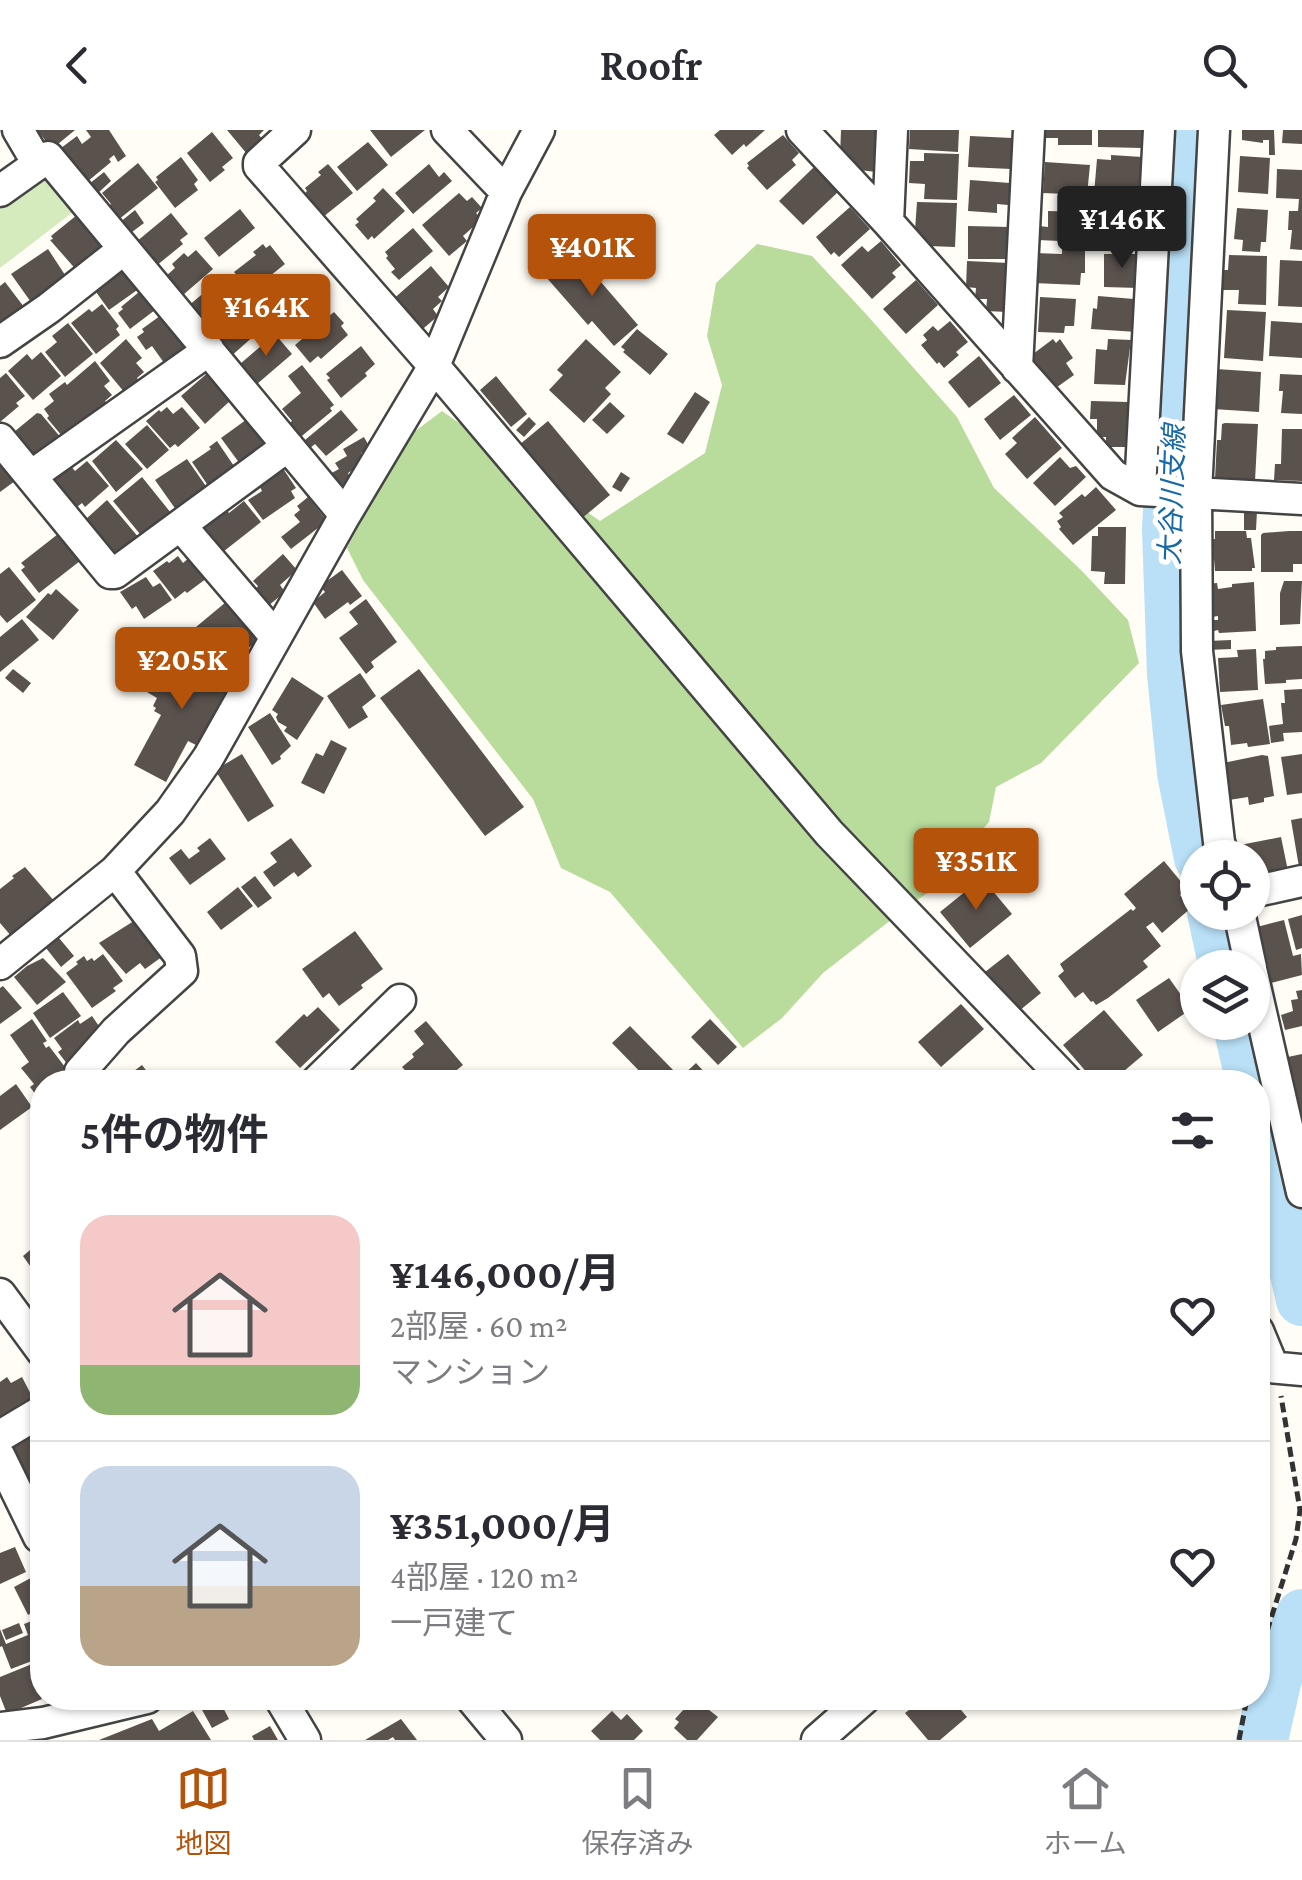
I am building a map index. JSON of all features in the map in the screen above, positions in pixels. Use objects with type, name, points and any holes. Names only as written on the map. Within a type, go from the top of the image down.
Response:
[{"type":"street","points":[[18,130],[38,164]]},
{"type":"street","points":[[295,130],[259,166],[434,366],[829,833],[1056,1070]]},
{"type":"street","points":[[447,130],[506,192]]},
{"type":"street","points":[[0,964],[115,871],[170,812],[208,758],[434,366],[506,192],[539,130]]},
{"type":"street","points":[[802,130],[1114,475],[1167,492],[1302,499]]},
{"type":"street","points":[[888,222],[892,130]]},
{"type":"street","points":[[1018,368],[1029,130]]},
{"type":"street","points":[[1158,130],[1167,492],[1197,651],[1219,840]]},
{"type":"street","points":[[1167,492],[1214,130]]},
{"type":"street","points":[[0,191],[48,157],[345,515]]},
{"type":"street","points":[[0,342],[124,249]]},
{"type":"street","points":[[31,476],[209,350]]},
{"type":"street","points":[[0,439],[110,573],[115,574],[288,446]]},
{"type":"street","points":[[181,526],[276,636]]},
{"type":"street","points":[[82,1070],[116,1031],[182,971],[180,956],[115,871]]},
{"type":"street","points":[[1270,888],[1302,881]]},
{"type":"street","points":[[328,1070],[400,1000]]},
{"type":"street","points":[[1268,1040],[1302,1192]]},
{"type":"street","points":[[0,1294],[30,1316]]},
{"type":"street","points":[[0,1436],[30,1418]]},
{"type":"street","points":[[0,1457],[30,1519]]},
{"type":"street","points":[[0,1728],[46,1731],[110,1710]]},
{"type":"street","points":[[287,1710],[305,1740]]},
{"type":"street","points":[[481,1710],[506,1740]]},
{"type":"street","points":[[817,1740],[851,1710]]},
{"type":"path","points":[[1270,1622],[1296,1540],[1300,1510],[1280,1368]]},
{"type":"path","points":[[1239,1740],[1245,1710]]},
{"type":"green space","points":[[47,171],[77,209],[0,268],[0,207]]},
{"type":"green space","points":[[757,244],[812,256],[866,314],[957,417],[994,488],[1128,620],[1139,663],[1041,763],[996,787],[989,822],[963,852],[955,875],[823,973],[782,1018],[743,1048],[610,892],[561,868],[533,799],[363,580],[347,548],[414,432],[442,411],[600,521],[705,453],[722,385],[707,336],[716,283]]},
{"type":"building","points":[[37,130],[75,130],[52,149]]},
{"type":"building","points":[[86,130],[109,130],[126,156],[118,162],[114,155],[87,182],[61,148],[77,136],[82,144],[91,137]]},
{"type":"building","points":[[227,130],[264,130],[259,135],[263,140],[247,154]]},
{"type":"building","points":[[370,130],[425,130],[391,157]]},
{"type":"building","points":[[720,130],[765,130],[732,155],[714,135]]},
{"type":"building","points":[[841,130],[879,130],[877,172],[849,169],[850,159],[840,158]]},
{"type":"building","points":[[910,130],[959,130],[958,152],[909,149]]},
{"type":"building","points":[[1046,130],[1092,130],[1092,145],[1058,145],[1058,138],[1046,138]]},
{"type":"building","points":[[1098,130],[1143,130],[1143,148],[1098,147]]},
{"type":"building","points":[[1242,130],[1274,130],[1275,155],[1269,155],[1269,140],[1242,140]]},
{"type":"building","points":[[1283,130],[1302,130],[1302,144],[1282,143]]},
{"type":"building","points":[[212,132],[233,158],[210,182],[187,153]]},
{"type":"building","points":[[783,135],[799,153],[792,160],[796,165],[767,190],[747,163]]},
{"type":"building","points":[[970,136],[1012,138],[1011,169],[968,167]]},
{"type":"building","points":[[368,142],[388,165],[357,191],[337,167]]},
{"type":"building","points":[[924,153],[959,154],[957,200],[924,199],[925,184],[909,183],[910,161],[924,161]]},
{"type":"building","points":[[1111,155],[1142,157],[1140,188],[1123,187],[1122,196],[1094,194],[1097,159],[1111,160]]},
{"type":"building","points":[[1240,156],[1270,158],[1268,194],[1238,192]]},
{"type":"building","points":[[181,157],[198,180],[194,184],[198,190],[175,208],[155,182]]},
{"type":"building","points":[[1045,162],[1090,165],[1087,195],[1043,193]]},
{"type":"building","points":[[138,163],[158,188],[118,220],[107,208],[111,204],[102,193]]},
{"type":"building","points":[[328,164],[353,193],[323,217],[304,194]]},
{"type":"building","points":[[429,164],[439,177],[444,172],[452,181],[413,214],[395,193]]},
{"type":"building","points":[[814,167],[838,192],[803,225],[779,201]]},
{"type":"building","points":[[1277,169],[1302,170],[1302,250],[1290,249],[1292,230],[1288,230],[1289,211],[1298,211],[1299,199],[1276,198]]},
{"type":"building","points":[[104,172],[111,181],[97,194],[89,184]]},
{"type":"building","points":[[970,180],[1010,183],[1008,205],[997,204],[997,213],[968,211]]},
{"type":"building","points":[[383,188],[405,211],[368,240],[355,225],[359,222],[356,219],[376,201],[373,198]]},
{"type":"building","points":[[459,193],[467,201],[472,197],[482,208],[476,213],[482,219],[463,236],[467,241],[449,256],[422,225]]},
{"type":"building","points":[[917,202],[957,203],[955,247],[928,246],[915,230]]},
{"type":"building","points":[[850,207],[870,229],[839,257],[834,252],[831,255],[816,237]]},
{"type":"building","points":[[1237,208],[1268,210],[1266,242],[1261,242],[1260,252],[1242,251],[1243,240],[1234,239]]},
{"type":"building","points":[[240,209],[255,228],[219,257],[204,238]]},
{"type":"building","points":[[135,210],[144,223],[128,235],[119,223]]},
{"type":"building","points":[[1048,211],[1084,212],[1083,242],[1038,240],[1039,226],[1048,227]]},
{"type":"building","points":[[1092,211],[1137,213],[1136,242],[1091,240]]},
{"type":"building","points":[[171,213],[188,234],[180,240],[183,244],[156,266],[136,242]]},
{"type":"building","points":[[77,215],[92,229],[88,232],[105,252],[79,273],[50,240]]},
{"type":"building","points":[[968,226],[1010,227],[1010,259],[968,259]]},
{"type":"building","points":[[413,228],[433,251],[399,280],[391,272],[395,269],[385,252]]},
{"type":"building","points":[[881,241],[901,265],[892,273],[896,277],[872,299],[841,265],[862,246],[868,252]]},
{"type":"building","points":[[263,244],[266,248],[270,245],[285,264],[250,292],[234,272],[256,255],[253,252]]},
{"type":"building","points":[[1062,248],[1085,249],[1085,273],[1081,273],[1080,285],[1033,283],[1034,253],[1062,254]]},
{"type":"building","points":[[48,249],[69,281],[33,305],[11,274]]},
{"type":"building","points":[[196,250],[213,269],[183,295],[166,276],[184,253],[188,257]]},
{"type":"building","points":[[575,252],[638,325],[614,346],[592,321],[588,325],[546,277]]},
{"type":"building","points":[[1104,254],[1139,254],[1139,288],[1104,287]]},
{"type":"building","points":[[1229,255],[1267,256],[1266,305],[1238,304],[1239,290],[1222,290]]},
{"type":"building","points":[[1280,260],[1302,261],[1302,307],[1278,306]]},
{"type":"building","points":[[967,261],[1009,263],[1007,312],[986,311],[987,299],[975,299],[976,288],[966,287]]},
{"type":"building","points":[[431,266],[449,287],[438,297],[442,301],[433,309],[438,316],[418,333],[391,301]]},
{"type":"building","points":[[123,270],[140,288],[109,310],[96,292]]},
{"type":"building","points":[[223,277],[242,297],[206,326],[188,306]]},
{"type":"building","points":[[299,278],[317,299],[285,326],[280,320],[276,324],[263,308]]},
{"type":"building","points":[[916,280],[938,305],[906,334],[883,309]]},
{"type":"building","points":[[5,282],[24,307],[0,330],[0,286]]},
{"type":"building","points":[[139,292],[148,292],[157,306],[130,329],[118,313]]},
{"type":"building","points":[[1098,296],[1134,299],[1132,315],[1138,315],[1137,332],[1091,329]]},
{"type":"building","points":[[1040,297],[1076,299],[1074,326],[1065,326],[1064,333],[1038,332]]},
{"type":"building","points":[[102,304],[119,326],[116,329],[120,335],[96,354],[71,323]]},
{"type":"building","points":[[238,304],[245,304],[265,326],[229,358],[213,339],[224,329],[218,322]]},
{"type":"building","points":[[1227,310],[1266,312],[1263,361],[1224,358]]},
{"type":"building","points":[[334,312],[348,335],[321,359],[318,356],[310,363],[295,345]]},
{"type":"building","points":[[164,313],[188,348],[167,367],[152,346],[146,350],[137,337]]},
{"type":"building","points":[[950,321],[968,342],[944,368],[921,345],[927,340],[923,335],[933,326],[938,331]]},
{"type":"building","points":[[1271,321],[1302,323],[1302,358],[1269,356]]},
{"type":"building","points":[[68,323],[93,354],[65,377],[45,352],[57,342],[52,336]]},
{"type":"building","points":[[637,329],[668,354],[650,375],[621,347]]},
{"type":"building","points":[[275,334],[292,354],[257,384],[240,364]]},
{"type":"building","points":[[126,339],[142,358],[136,363],[144,372],[125,393],[100,363]]},
{"type":"building","points":[[586,339],[621,372],[605,388],[611,394],[584,423],[549,390],[563,375],[557,370]]},
{"type":"building","points":[[1053,339],[1056,343],[1060,339],[1073,358],[1066,363],[1074,375],[1053,390],[1029,357]]},
{"type":"building","points":[[1108,339],[1131,340],[1125,385],[1094,384],[1096,349],[1107,350]]},
{"type":"building","points":[[361,346],[375,364],[341,398],[326,374]]},
{"type":"building","points":[[41,352],[61,376],[33,400],[8,371],[27,354],[32,360]]},
{"type":"building","points":[[979,356],[1001,383],[969,408],[948,382]]},
{"type":"building","points":[[95,361],[110,381],[104,386],[112,395],[80,432],[75,425],[62,436],[44,409],[54,401],[49,394],[65,382],[67,385]]},
{"type":"building","points":[[302,365],[334,405],[297,440],[286,426],[292,421],[282,409],[301,393],[288,376]]},
{"type":"building","points":[[1216,369],[1261,372],[1259,412],[1213,409]]},
{"type":"building","points":[[211,370],[231,400],[205,424],[181,396]]},
{"type":"building","points":[[6,373],[25,396],[0,422],[0,378]]},
{"type":"building","points":[[1280,374],[1302,375],[1302,414],[1281,413]]},
{"type":"building","points":[[496,376],[527,414],[511,427],[480,390]]},
{"type":"building","points":[[695,392],[710,402],[683,444],[667,434]]},
{"type":"building","points":[[1014,395],[1031,415],[1000,440],[984,419]]},
{"type":"building","points":[[1091,401],[1128,402],[1126,447],[1106,447],[1106,437],[1097,437],[1097,419],[1090,419]]},
{"type":"building","points":[[610,402],[625,416],[607,434],[592,420]]},
{"type":"building","points":[[167,407],[173,414],[182,407],[200,428],[178,447],[175,444],[170,448],[146,421]]},
{"type":"building","points":[[341,410],[358,430],[326,456],[315,444],[305,452],[299,445]]},
{"type":"building","points":[[37,413],[62,439],[33,459],[14,432]]},
{"type":"building","points":[[250,417],[269,445],[243,468],[221,438]]},
{"type":"building","points":[[529,417],[536,424],[524,437],[516,430]]},
{"type":"building","points":[[1035,417],[1062,448],[1027,479],[1005,454],[1017,443],[1012,438]]},
{"type":"building","points":[[548,421],[610,495],[581,519],[519,445]]},
{"type":"building","points":[[1225,423],[1258,424],[1255,481],[1215,479],[1217,440],[1221,440]]},
{"type":"building","points":[[147,425],[169,450],[147,469],[125,444]]},
{"type":"building","points":[[1282,429],[1302,429],[1302,481],[1274,480],[1275,464],[1281,464]]},
{"type":"building","points":[[364,437],[370,448],[361,453],[361,465],[348,473],[352,481],[337,490],[328,475],[339,469],[335,463],[347,456],[343,449]]},
{"type":"building","points":[[116,440],[143,469],[116,492],[92,461]]},
{"type":"building","points":[[217,441],[238,472],[211,490],[192,462]]},
{"type":"building","points":[[1060,457],[1086,477],[1055,506],[1033,483]]},
{"type":"building","points":[[187,459],[210,492],[179,514],[155,480]]},
{"type":"building","points":[[0,461],[15,481],[0,492]]},
{"type":"building","points":[[87,461],[109,486],[85,507],[82,503],[71,512],[48,484],[70,465],[75,471]]},
{"type":"building","points":[[284,470],[296,488],[291,491],[295,498],[263,520],[248,500]]},
{"type":"building","points":[[621,472],[630,478],[621,492],[612,487]]},
{"type":"building","points":[[142,477],[171,513],[144,539],[113,501]]},
{"type":"building","points":[[1096,487],[1116,510],[1073,545],[1059,529],[1057,521],[1063,517],[1059,513]]},
{"type":"building","points":[[308,497],[327,521],[291,549],[281,537],[300,522],[294,515],[300,510],[297,506]]},
{"type":"building","points":[[107,500],[140,539],[118,558],[86,519]]},
{"type":"building","points":[[244,501],[261,522],[219,555],[200,526],[226,509],[229,513]]},
{"type":"building","points":[[1244,511],[1257,511],[1256,530],[1244,530]]},
{"type":"building","points":[[1098,527],[1126,527],[1125,584],[1104,584],[1105,572],[1091,571],[1092,536],[1098,536]]},
{"type":"building","points":[[1215,531],[1246,531],[1247,538],[1251,538],[1255,568],[1252,571],[1215,571]]},
{"type":"building","points":[[1302,531],[1302,564],[1293,564],[1293,572],[1261,572],[1263,533]]},
{"type":"building","points":[[58,534],[80,561],[39,593],[21,570],[25,567],[21,563]]},
{"type":"building","points":[[283,554],[297,570],[280,585],[285,592],[268,606],[253,581]]},
{"type":"building","points":[[178,556],[183,563],[191,556],[207,578],[175,599],[153,571]]},
{"type":"building","points":[[9,567],[36,600],[7,623],[0,615],[0,574]]},
{"type":"building","points":[[342,570],[362,596],[325,619],[313,602],[325,592],[320,586]]},
{"type":"building","points":[[146,577],[153,587],[160,583],[172,600],[144,619],[120,592]]},
{"type":"building","points":[[1284,581],[1302,581],[1300,624],[1280,625]]},
{"type":"building","points":[[1254,582],[1256,631],[1214,631],[1218,616],[1212,617],[1212,610],[1207,611],[1206,584],[1217,583],[1218,589]]},
{"type":"building","points":[[56,589],[79,610],[53,640],[26,617]]},
{"type":"building","points":[[366,599],[397,642],[371,662],[374,667],[366,674],[339,638],[358,624],[349,612]]},
{"type":"building","points":[[226,602],[260,639],[236,663],[225,655],[206,656],[202,650],[198,654],[184,637]]},
{"type":"building","points":[[22,619],[39,640],[0,672],[0,637]]},
{"type":"building","points":[[1231,640],[1231,649],[1208,650],[1208,641]]},
{"type":"building","points":[[1302,646],[1302,679],[1265,684],[1265,651]]},
{"type":"building","points":[[1256,649],[1258,690],[1220,692],[1218,658],[1238,657],[1237,650]]},
{"type":"building","points":[[186,654],[221,673],[225,665],[238,672],[198,746],[188,741],[166,782],[134,765],[161,715],[154,711],[157,698],[147,692],[157,674],[165,678],[177,655],[183,659]]},
{"type":"building","points":[[13,669],[31,683],[23,693],[5,678]]},
{"type":"building","points":[[419,669],[524,807],[485,836],[380,698]]},
{"type":"building","points":[[360,673],[376,696],[362,707],[368,717],[349,729],[327,696]]},
{"type":"building","points":[[292,677],[324,698],[297,740],[284,731],[287,727],[278,722],[278,714],[272,710]]},
{"type":"building","points":[[1302,689],[1302,732],[1283,733],[1284,741],[1271,743],[1269,726],[1283,724],[1284,690]]},
{"type":"building","points":[[1263,699],[1270,744],[1231,745],[1221,705]]},
{"type":"building","points":[[270,713],[291,746],[272,765],[248,727]]},
{"type":"building","points":[[331,740],[347,748],[324,794],[301,783],[316,753],[323,756]]},
{"type":"building","points":[[242,754],[274,806],[248,822],[215,770]]},
{"type":"building","points":[[1302,754],[1302,793],[1287,795],[1281,757]]},
{"type":"building","points":[[1268,756],[1274,796],[1249,805],[1248,797],[1229,800],[1223,763]]},
{"type":"building","points":[[1302,818],[1302,873],[1300,873],[1291,820]]},
{"type":"building","points":[[1281,837],[1288,871],[1270,874],[1270,840],[1266,840]]},
{"type":"building","points":[[210,838],[226,859],[190,885],[169,858],[181,849],[189,859]]},
{"type":"building","points":[[291,838],[312,866],[298,877],[294,872],[274,887],[263,872],[277,862],[270,853]]},
{"type":"building","points":[[1164,861],[1180,880],[1180,917],[1162,933],[1153,922],[1146,927],[1161,946],[1143,961],[1148,967],[1108,998],[1096,1005],[1083,992],[1075,998],[1058,976],[1064,971],[1060,964],[1136,908],[1124,894]]},
{"type":"building","points":[[25,867],[55,902],[12,937],[0,923],[0,889]]},
{"type":"building","points":[[255,876],[272,898],[258,908],[241,887]]},
{"type":"building","points":[[982,878],[1012,914],[970,948],[940,912]]},
{"type":"building","points":[[238,887],[253,906],[221,930],[207,912]]},
{"type":"building","points":[[1302,915],[1302,948],[1296,950],[1288,919]]},
{"type":"building","points":[[137,919],[166,954],[145,969],[140,963],[126,974],[99,943]]},
{"type":"building","points":[[1284,920],[1293,956],[1301,954],[1302,975],[1270,983],[1270,950],[1258,950],[1254,930],[1270,930],[1270,924]]},
{"type":"building","points":[[355,931],[383,969],[339,1006],[329,993],[323,998],[302,969]]},
{"type":"building","points":[[59,938],[74,956],[61,967],[46,948]]},
{"type":"building","points":[[103,954],[123,981],[92,1008],[66,973],[84,956],[87,961],[94,961]]},
{"type":"building","points":[[1008,954],[1041,993],[1019,1011],[985,972]]},
{"type":"building","points":[[43,958],[66,982],[37,1005],[14,977]]},
{"type":"building","points":[[1169,978],[1180,994],[1180,1017],[1158,1032],[1136,1000]]},
{"type":"building","points":[[3,986],[22,1008],[0,1024],[0,988]]},
{"type":"building","points":[[1302,990],[1302,1026],[1285,1030],[1281,1015],[1293,1011],[1291,1000],[1298,999],[1296,991]]},
{"type":"building","points":[[63,992],[81,1016],[50,1038],[33,1013]]},
{"type":"building","points":[[961,1004],[984,1029],[941,1067],[918,1042]]},
{"type":"building","points":[[318,1007],[340,1030],[300,1068],[275,1042],[304,1014],[307,1017]]},
{"type":"building","points":[[1104,1010],[1143,1055],[1125,1070],[1085,1070],[1063,1045]]},
{"type":"building","points":[[92,1016],[103,1032],[68,1065],[54,1038],[78,1020],[80,1024]]},
{"type":"building","points":[[32,1019],[47,1041],[43,1043],[46,1048],[49,1046],[67,1070],[30,1070],[30,1079],[21,1068],[29,1062],[10,1035]]},
{"type":"building","points":[[710,1019],[737,1047],[718,1065],[691,1037]]},
{"type":"building","points":[[426,1021],[463,1065],[457,1070],[405,1070],[402,1067],[424,1044],[414,1031]]},
{"type":"building","points":[[630,1026],[673,1070],[638,1070],[612,1043]]},
{"type":"building","points":[[1302,1054],[1302,1115],[1297,1116],[1283,1058]]},
{"type":"building","points":[[16,1084],[30,1108],[0,1130],[0,1096]]},
{"type":"building","points":[[7,1377],[11,1383],[22,1377],[30,1392],[30,1407],[0,1424],[0,1382]]},
{"type":"building","points":[[29,1432],[30,1482],[29,1483],[8,1442]]},
{"type":"building","points":[[15,1547],[26,1572],[0,1584],[0,1553]]},
{"type":"building","points":[[30,1578],[28,1615],[14,1587]]},
{"type":"building","points":[[30,1622],[30,1662],[11,1669],[0,1647],[0,1629],[6,1644],[28,1635],[24,1624]]},
{"type":"building","points":[[19,1623],[23,1633],[6,1640],[2,1630]]},
{"type":"building","points":[[30,1665],[30,1704],[7,1714],[0,1696],[0,1677]]},
{"type":"building","points":[[202,1710],[224,1710],[229,1719],[212,1728]]},
{"type":"building","points":[[683,1710],[709,1710],[718,1717],[697,1740],[687,1740],[674,1728],[679,1722],[675,1719]]},
{"type":"building","points":[[961,1710],[967,1717],[940,1740],[928,1740],[905,1713]]},
{"type":"building","points":[[193,1711],[211,1740],[99,1740],[152,1719],[159,1731]]},
{"type":"building","points":[[612,1711],[621,1720],[627,1714],[643,1731],[634,1740],[600,1740],[591,1731]]},
{"type":"building","points":[[401,1719],[417,1740],[365,1740]]},
{"type":"building","points":[[270,1726],[278,1740],[254,1740],[252,1736]]},
{"type":"waterway","name":"大谷川支線","points":[[1189,130],[1168,529],[1173,674],[1183,773],[1196,840]]},
{"type":"waterway","name":"大谷川支線","points":[[1217,930],[1221,950]]},
{"type":"waterway","name":"大谷川支線","points":[[1242,1040],[1249,1070]]},
{"type":"waterway","name":"大谷川支線","points":[[1270,1160],[1302,1300]]},
{"type":"waterway","name":"大谷川支線","points":[[1270,1705],[1276,1678],[1302,1615]]},
{"type":"waterway","name":"大谷川支線","points":[[1262,1740],[1269,1710]]}]
